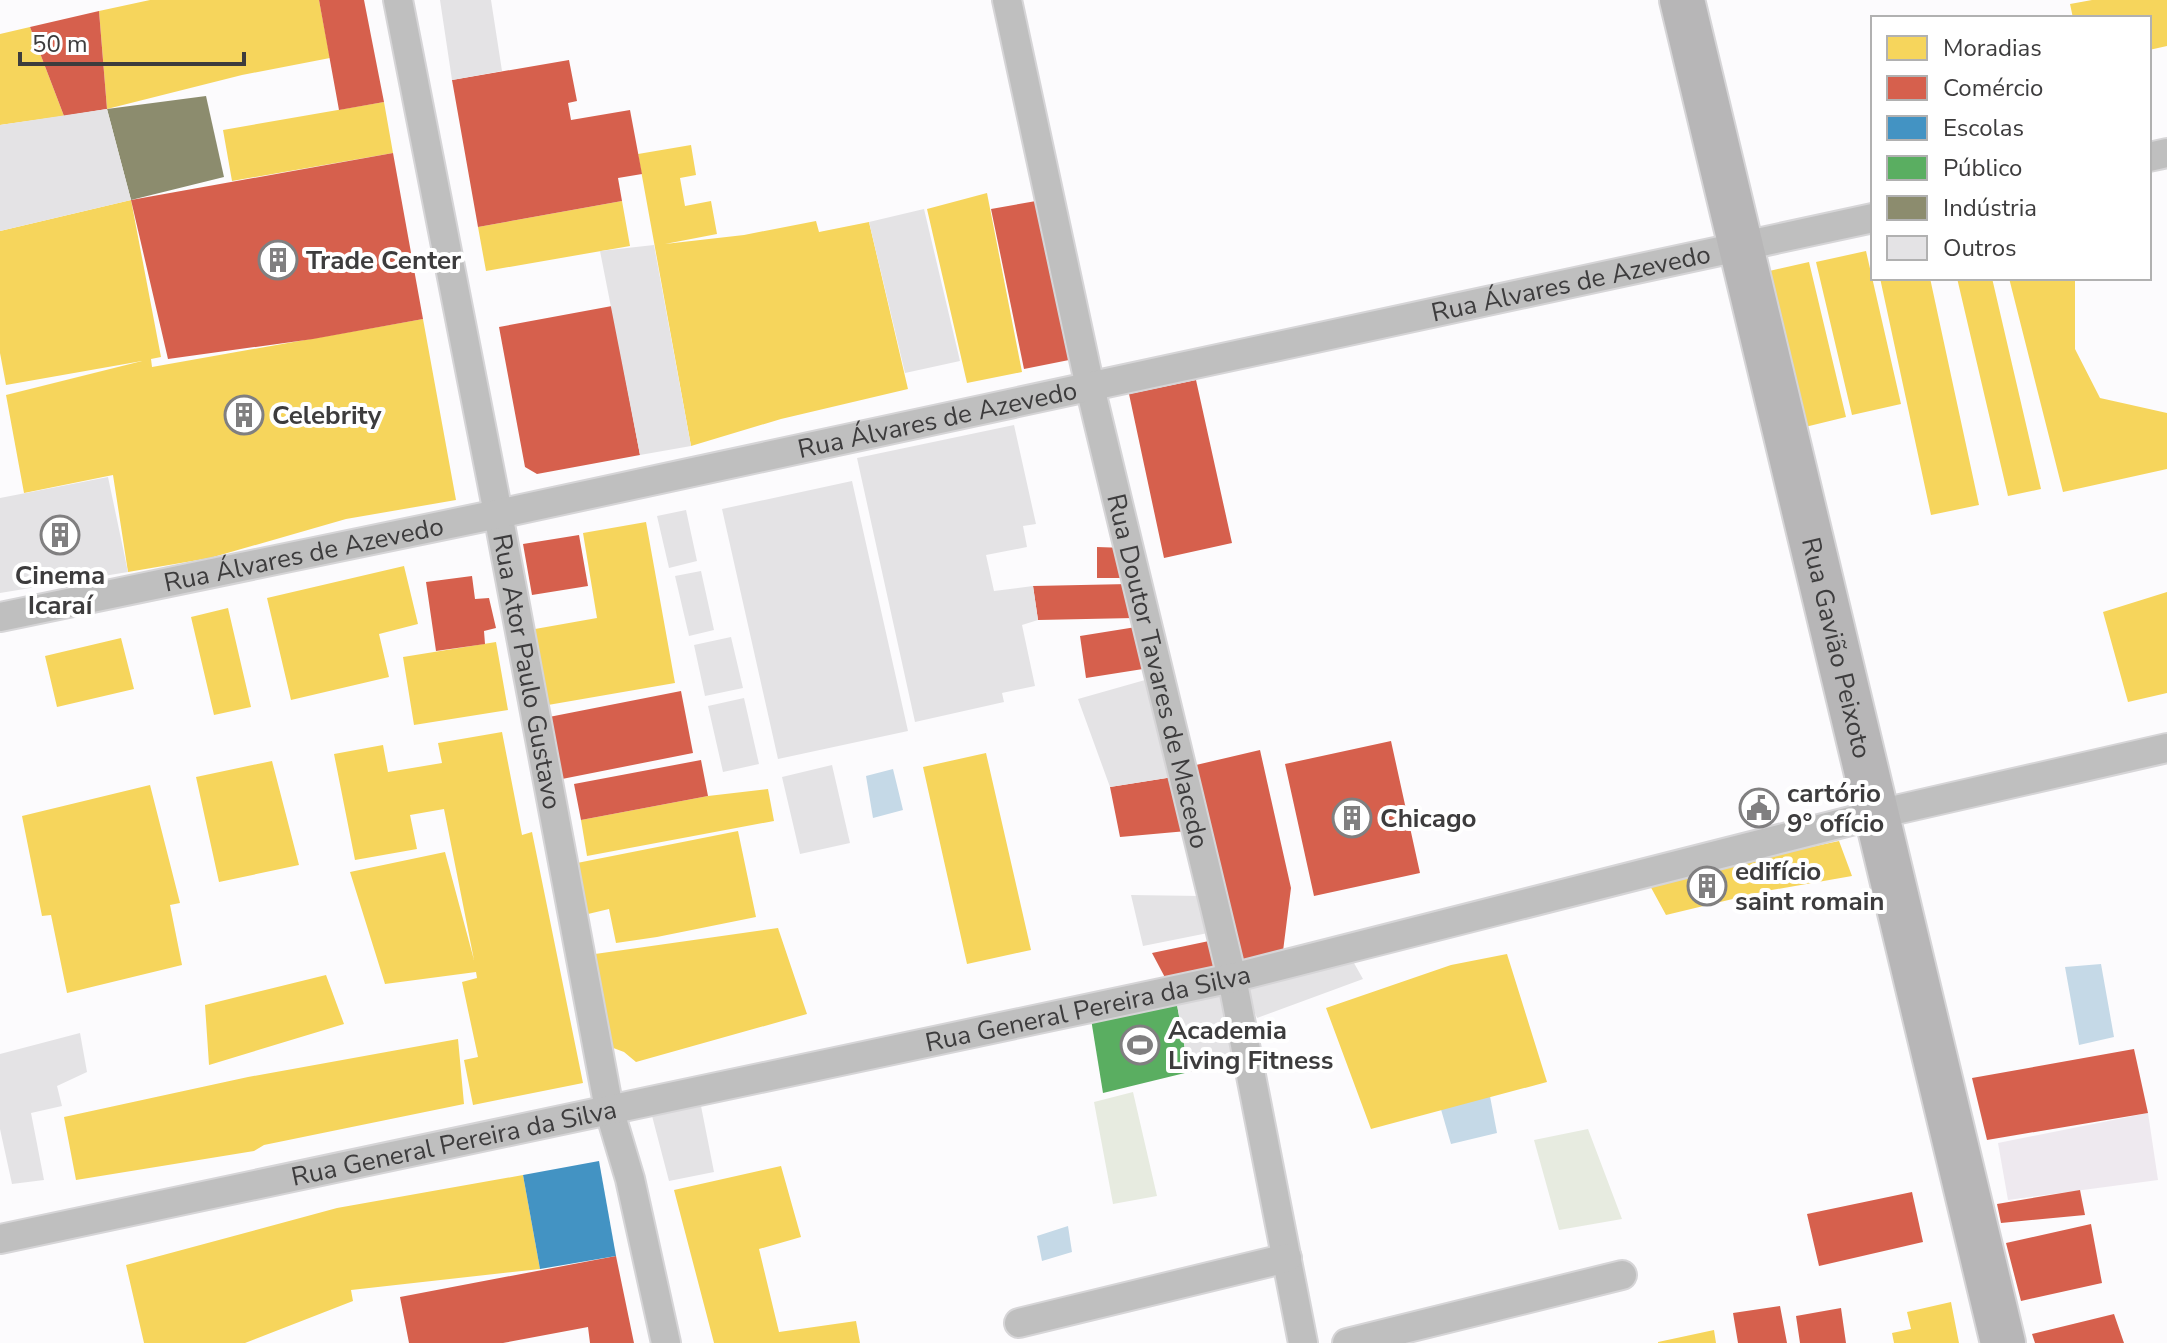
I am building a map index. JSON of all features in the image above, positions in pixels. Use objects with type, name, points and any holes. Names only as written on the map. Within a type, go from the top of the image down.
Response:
[{"type":"main road","name":"Rua Gavião Peixoto","points":[[1682,0],[2003,1343]]},
{"type":"street","name":"Rua Ator Paulo Gustavo","points":[[398,0],[609,1109],[630,1179],[666,1343]]},
{"type":"street","name":"Rua Doutor Tavares de Macedo","points":[[1007,0],[1090,387],[1232,978],[1303,1343]]},
{"type":"street","name":"Rua Álvares de Azevedo","points":[[0,617],[498,514],[1871,218]]},
{"type":"street","name":"Rua General Pereira da Silva","points":[[0,1239],[1232,978],[1878,814],[2167,748]]},
{"type":"street","points":[[1019,1323],[1287,1258]]},
{"type":"street","points":[[1347,1343],[1622,1275]]},
{"type":"shaded area","points":[[1133,1092],[1157,1196],[1113,1204],[1094,1102]]},
{"type":"shaded area","points":[[2148,1113],[2158,1180],[2008,1200],[1998,1143]]},
{"type":"shaded area","points":[[1588,1129],[1622,1219],[1559,1230],[1534,1140]]},
{"type":"water","points":[[893,769],[903,810],[873,818],[866,776]]},
{"type":"water","points":[[2101,964],[2114,1037],[2079,1045],[2065,967]]},
{"type":"water","points":[[1489,1091],[1497,1133],[1451,1144],[1440,1106]]},
{"type":"water","points":[[1068,1226],[1072,1252],[1042,1261],[1037,1236]]},
{"type":"building: Moradias","points":[[150,0],[319,0],[330,58],[242,75],[107,109],[99,11]]},
{"type":"building: Moradias","points":[[2092,0],[2167,0],[2167,46],[2151,50],[2151,16],[2073,16],[2070,4]]},
{"type":"building: Moradias","points":[[30,27],[64,116],[0,125],[0,34]]},
{"type":"building: Moradias","points":[[384,102],[393,153],[232,181],[223,130]]},
{"type":"building: Moradias","points":[[691,145],[696,175],[680,178],[685,206],[711,201],[717,234],[665,244],[744,235],[816,221],[819,232],[869,222],[908,389],[781,419],[691,446],[638,154]]},
{"type":"building: Moradias","points":[[987,193],[1022,372],[967,383],[927,209]]},
{"type":"building: Moradias","points":[[131,200],[161,357],[151,359],[152,367],[423,319],[456,500],[346,519],[210,558],[128,572],[113,475],[24,493],[6,395],[142,361],[6,385],[0,353],[0,231]]},
{"type":"building: Moradias","points":[[622,201],[630,246],[486,271],[478,227]]},
{"type":"building: Moradias","points":[[1866,251],[1901,404],[1852,415],[1816,262]]},
{"type":"building: Moradias","points":[[1809,262],[1846,417],[1801,428],[1765,272]]},
{"type":"building: Moradias","points":[[1880,280],[1930,280],[1979,505],[1931,515]]},
{"type":"building: Moradias","points":[[1957,280],[1992,280],[2041,489],[2008,496]]},
{"type":"building: Moradias","points":[[2010,280],[2075,280],[2075,349],[2100,398],[2167,413],[2167,469],[2063,492]]},
{"type":"building: Moradias","points":[[646,522],[675,683],[548,705],[535,629],[597,618],[583,533]]},
{"type":"building: Moradias","points":[[404,566],[418,624],[379,634],[389,677],[291,700],[267,598]]},
{"type":"building: Moradias","points":[[2167,592],[2167,693],[2128,702],[2103,612]]},
{"type":"building: Moradias","points":[[228,608],[251,707],[214,715],[191,617]]},
{"type":"building: Moradias","points":[[121,638],[134,689],[57,707],[45,656]]},
{"type":"building: Moradias","points":[[496,642],[508,710],[414,725],[403,657]]},
{"type":"building: Moradias","points":[[502,732],[522,835],[532,832],[583,1083],[473,1105],[464,1060],[478,1057],[462,982],[477,978],[476,972],[385,984],[350,872],[445,852],[474,960],[444,809],[410,815],[417,849],[355,860],[334,754],[383,745],[388,772],[442,763],[438,743]]},
{"type":"building: Moradias","points":[[986,753],[1031,950],[967,964],[923,767]]},
{"type":"building: Moradias","points":[[272,761],[299,865],[219,882],[196,777]]},
{"type":"building: Moradias","points":[[150,785],[180,903],[170,905],[182,965],[67,993],[51,915],[42,916],[22,816]]},
{"type":"building: Moradias","points":[[768,789],[774,821],[587,856],[581,820],[708,796]]},
{"type":"building: Moradias","points":[[738,831],[756,917],[616,943],[609,909],[588,914],[577,863]]},
{"type":"building: Moradias","points":[[1839,841],[1852,876],[1766,891],[1666,915],[1648,882]]},
{"type":"building: Moradias","points":[[778,928],[807,1014],[636,1062],[624,1052],[608,1046],[588,955]]},
{"type":"building: Moradias","points":[[1507,954],[1547,1082],[1371,1129],[1326,1008],[1451,965]]},
{"type":"building: Moradias","points":[[326,975],[344,1024],[209,1065],[205,1005]]},
{"type":"building: Moradias","points":[[458,1039],[464,1104],[264,1145],[254,1151],[76,1180],[64,1117],[248,1077]]},
{"type":"building: Moradias","points":[[781,1166],[801,1237],[759,1249],[779,1332],[856,1321],[860,1343],[714,1343],[674,1190]]},
{"type":"building: Moradias","points":[[523,1175],[540,1269],[351,1290],[353,1301],[245,1343],[144,1343],[126,1265],[337,1208]]},
{"type":"building: Moradias","points":[[1951,1302],[1959,1343],[1894,1343],[1892,1333],[1911,1329],[1907,1312]]},
{"type":"building: Moradias","points":[[1714,1330],[1716,1343],[1658,1343],[1658,1342]]},
{"type":"building: Comércio","points":[[319,0],[364,0],[384,102],[339,110]]},
{"type":"building: Comércio","points":[[99,11],[107,109],[64,116],[30,27]]},
{"type":"building: Comércio","points":[[569,60],[577,101],[568,103],[571,120],[630,110],[642,174],[618,178],[622,201],[478,227],[452,80]]},
{"type":"building: Comércio","name":"Trade Center","points":[[393,153],[423,319],[313,339],[168,359],[131,200]]},
{"type":"building: Comércio","points":[[1036,201],[1069,360],[1024,369],[991,209]]},
{"type":"building: Comércio","points":[[612,306],[640,455],[537,474],[525,467],[499,327]]},
{"type":"building: Comércio","points":[[1196,380],[1232,543],[1164,558],[1129,394]]},
{"type":"building: Comércio","points":[[579,535],[588,586],[532,595],[523,544]]},
{"type":"building: Comércio","points":[[1097,547],[1125,548],[1125,578],[1097,578]]},
{"type":"building: Comércio","points":[[472,576],[475,599],[489,598],[496,628],[484,631],[485,644],[436,651],[426,582]]},
{"type":"building: Comércio","points":[[1129,584],[1134,618],[1038,620],[1033,586]]},
{"type":"building: Comércio","points":[[1136,627],[1143,669],[1086,678],[1080,636]]},
{"type":"building: Comércio","points":[[681,691],[693,753],[562,779],[549,717]]},
{"type":"building: Comércio","name":"Chicago","points":[[1391,741],[1420,873],[1314,896],[1285,764]]},
{"type":"building: Comércio","points":[[1260,750],[1291,888],[1282,959],[1235,964],[1227,902],[1196,765]]},
{"type":"building: Comércio","points":[[701,760],[708,796],[581,820],[574,784]]},
{"type":"building: Comércio","points":[[1173,777],[1187,831],[1120,837],[1110,787]]},
{"type":"building: Comércio","points":[[1209,941],[1224,974],[1169,985],[1152,953]]},
{"type":"building: Comércio","points":[[2134,1049],[2148,1113],[1987,1140],[1972,1078]]},
{"type":"building: Comércio","points":[[2080,1190],[2085,1215],[2001,1223],[1997,1204]]},
{"type":"building: Comércio","points":[[1912,1192],[1923,1242],[1819,1266],[1807,1214]]},
{"type":"building: Comércio","points":[[2091,1224],[2102,1283],[2021,1301],[2006,1243]]},
{"type":"building: Comércio","points":[[616,1256],[634,1343],[590,1343],[588,1327],[503,1343],[409,1343],[400,1297]]},
{"type":"building: Comércio","points":[[1780,1306],[1787,1343],[1738,1343],[1733,1313]]},
{"type":"building: Comércio","points":[[1841,1308],[1846,1343],[1800,1343],[1796,1316]]},
{"type":"building: Comércio","points":[[2114,1314],[2124,1343],[2035,1343],[2032,1334]]},
{"type":"building: Escolas","points":[[599,1161],[616,1256],[540,1269],[523,1175]]},
{"type":"building: Público","name":"Academia Living Fitness","points":[[1176,999],[1189,1072],[1103,1093],[1091,1019]]},
{"type":"building: Indústria","points":[[206,96],[224,177],[131,200],[107,109]]},
{"type":"building: Outros","points":[[440,0],[491,0],[502,71],[452,80]]},
{"type":"building: Outros","points":[[107,109],[131,200],[0,231],[0,125]]},
{"type":"building: Outros","points":[[924,209],[960,361],[905,373],[869,222]]},
{"type":"building: Outros","points":[[654,245],[691,446],[640,455],[600,251]]},
{"type":"building: Outros","points":[[1014,425],[1036,524],[1023,526],[1027,547],[986,555],[994,591],[1033,586],[1038,620],[1022,625],[1035,686],[1002,693],[1004,702],[915,722],[857,458]]},
{"type":"building: Outros","name":"Cinema Icaraí","points":[[108,477],[128,572],[0,593],[0,498]]},
{"type":"building: Outros","points":[[852,481],[908,731],[778,759],[722,509]]},
{"type":"building: Outros","points":[[686,510],[697,561],[669,568],[657,516]]},
{"type":"building: Outros","points":[[701,571],[714,630],[689,636],[675,576]]},
{"type":"building: Outros","points":[[731,637],[743,688],[705,696],[694,645]]},
{"type":"building: Outros","points":[[1145,680],[1173,777],[1110,787],[1078,699]]},
{"type":"building: Outros","points":[[744,698],[759,764],[723,772],[708,706]]},
{"type":"building: Outros","points":[[832,765],[850,843],[800,854],[782,777]]},
{"type":"building: Outros","points":[[1131,895],[1201,896],[1208,933],[1143,946]]},
{"type":"building: Outros","points":[[1350,956],[1363,979],[1257,1018],[1243,983]]},
{"type":"building: Outros","points":[[1226,989],[1242,1062],[1189,1072],[1176,999]]},
{"type":"building: Outros","points":[[80,1033],[87,1072],[57,1086],[62,1106],[31,1113],[44,1180],[12,1184],[0,1129],[0,1054]]},
{"type":"building: Outros","points":[[701,1106],[714,1172],[669,1181],[651,1112]]},
{"type":"place","name":"Trade Center","points":[[278,260]]},
{"type":"place","name":"Celebrity","points":[[244,415]]},
{"type":"place","name":"Cinema Icaraí","points":[[60,535]]},
{"type":"place","name":"cartório 9° ofício","points":[[1759,808]]},
{"type":"place","name":"Chicago","points":[[1352,818]]},
{"type":"place","name":"edifício saint romain","points":[[1707,886]]},
{"type":"place","name":"Academia Living Fitness","points":[[1140,1045]]}]
